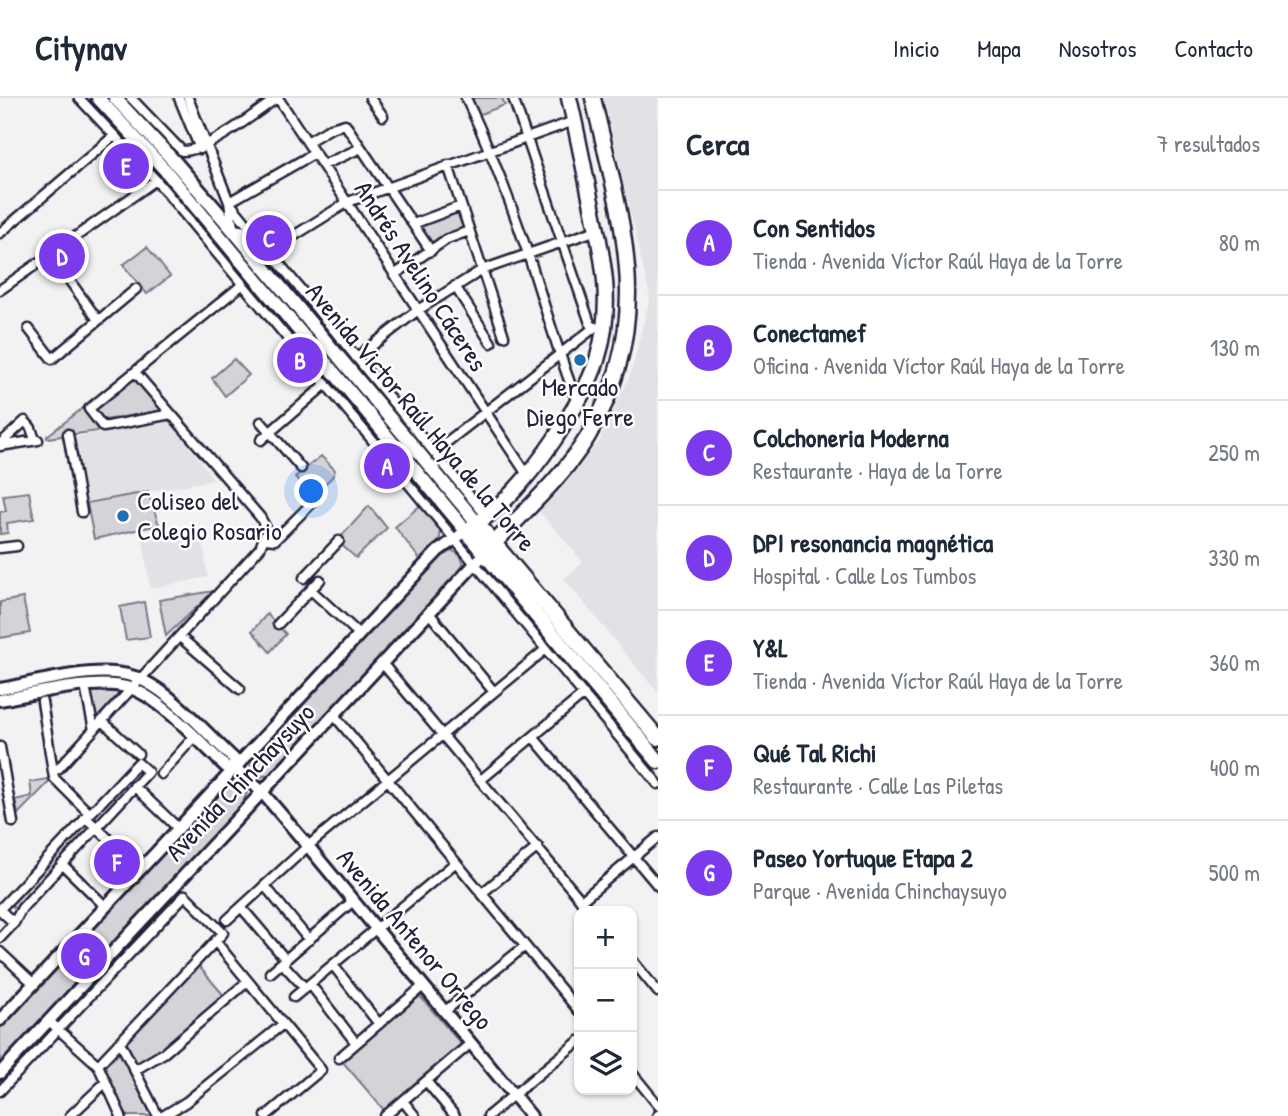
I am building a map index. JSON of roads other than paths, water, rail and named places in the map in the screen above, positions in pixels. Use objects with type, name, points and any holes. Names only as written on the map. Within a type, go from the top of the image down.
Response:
[{"type":"highway","points":[[471,528],[528,476],[577,402],[597,360],[606,319],[605,264],[569,98]]},
{"type":"highway","points":[[485,553],[566,467],[586,439],[604,407],[625,344],[629,314],[628,255],[593,98]]},
{"type":"highway","name":"Avenida Victor Raúl Haya de la Torre","points":[[471,528],[485,553],[658,761]]},
{"type":"highway","name":"Avenida Victor Raúl Haya de la Torre","points":[[485,553],[658,738]]},
{"type":"main road","name":"Avenida Victor Raúl Haya de la Torre","points":[[98,98],[165,170],[471,528]]},
{"type":"main road","name":"Avenida Victor Raúl Haya de la Torre","points":[[115,98],[234,231],[471,528]]},
{"type":"main road","points":[[234,231],[255,235]]},
{"type":"street","points":[[79,98],[156,180],[326,384],[471,528]]},
{"type":"street","points":[[131,98],[183,151],[203,147],[277,98]]},
{"type":"street","points":[[179,98],[229,202],[435,452],[485,553],[546,649],[658,784]]},
{"type":"street","points":[[188,98],[203,147]]},
{"type":"street","name":"Andrés Avelino Cáceres","points":[[277,98],[528,476]]},
{"type":"street","points":[[370,98],[383,116]]},
{"type":"street","points":[[466,98],[490,149],[528,253],[559,354],[577,402]]},
{"type":"street","points":[[513,98],[592,329]]},
{"type":"street","points":[[268,252],[348,202],[574,121]]},
{"type":"street","points":[[307,142],[331,128],[345,124],[431,251]]},
{"type":"street","points":[[0,233],[116,135]]},
{"type":"street","points":[[323,164],[361,148]]},
{"type":"street","points":[[229,202],[315,153]]},
{"type":"street","points":[[448,166],[504,336]]},
{"type":"street","points":[[0,290],[156,180]]},
{"type":"street","points":[[229,202],[234,231]]},
{"type":"street","points":[[413,225],[461,206]]},
{"type":"street","points":[[356,358],[418,310],[482,270],[597,230]]},
{"type":"street","points":[[394,275],[447,239],[469,231]]},
{"type":"street","points":[[51,255],[97,320]]},
{"type":"street","points":[[171,414],[103,427],[89,409],[242,285]]},
{"type":"street","points":[[455,286],[491,343]]},
{"type":"street","points":[[29,329],[52,359],[136,289]]},
{"type":"street","points":[[435,452],[606,319]]},
{"type":"street","points":[[135,372],[260,517],[266,534],[275,540],[313,502]]},
{"type":"street","points":[[261,440],[326,384]]},
{"type":"street","points":[[25,421],[36,440],[0,445],[25,421]]},
{"type":"street","points":[[261,422],[301,468]]},
{"type":"street","points":[[68,434],[82,512]]},
{"type":"street","name":"Avenida Chinchaysuyo","points":[[0,1020],[178,829],[239,770],[359,634],[438,551],[471,528]]},
{"type":"street","points":[[58,769],[253,557],[266,534]]},
{"type":"street","points":[[304,578],[339,541]]},
{"type":"street","points":[[0,548],[17,546]]},
{"type":"street","name":"Avenida Chinchaysuyo","points":[[0,1073],[259,790],[334,715],[485,553]]},
{"type":"street","points":[[278,624],[320,580]]},
{"type":"street","points":[[311,590],[359,634]]},
{"type":"street","points":[[429,612],[494,692]]},
{"type":"street","points":[[180,636],[240,689]]},
{"type":"street","points":[[227,920],[308,846],[546,649]]},
{"type":"street","points":[[382,663],[482,779],[586,906]]},
{"type":"street","points":[[0,689],[62,683],[105,673],[141,679],[177,714],[234,759],[239,770]]},
{"type":"street","points":[[62,683],[132,688],[177,714],[194,737],[226,767],[239,770]]},
{"type":"street","points":[[85,686],[94,730]]},
{"type":"street","points":[[482,779],[584,694]]},
{"type":"street","points":[[42,702],[54,778],[96,827],[141,869]]},
{"type":"street","points":[[334,715],[525,946],[574,997]]},
{"type":"street","points":[[0,938],[14,923],[22,908],[148,772],[102,721]]},
{"type":"street","points":[[160,774],[194,737]]},
{"type":"street","points":[[533,737],[658,886]]},
{"type":"street","points":[[0,750],[13,822]]},
{"type":"street","points":[[14,923],[0,909],[138,758]]},
{"type":"street","name":"Avenida Antenor Orrego","points":[[239,770],[308,846],[531,1116]]},
{"type":"street","points":[[134,786],[178,829]]},
{"type":"street","points":[[581,901],[658,837]]},
{"type":"street","points":[[481,894],[538,847]]},
{"type":"street","points":[[48,857],[105,906]]},
{"type":"street","points":[[293,997],[455,863]]},
{"type":"street","points":[[265,886],[309,940]]},
{"type":"street","points":[[0,1091],[185,894],[223,933],[98,1065]]},
{"type":"street","points":[[270,973],[353,901]]},
{"type":"street","points":[[241,907],[284,962],[356,1043]]},
{"type":"street","points":[[215,941],[321,1070],[266,1116]]},
{"type":"street","points":[[444,1012],[525,946]]},
{"type":"street","points":[[0,952],[34,984]]},
{"type":"street","points":[[333,965],[379,1024]]},
{"type":"street","points":[[637,966],[658,992]]},
{"type":"street","points":[[135,1070],[164,1053],[248,981]]},
{"type":"street","points":[[339,1058],[423,986]]},
{"type":"street","points":[[49,1021],[98,1065],[121,1116]]},
{"type":"street","points":[[120,1042],[161,1116],[186,1102],[283,1024]]},
{"type":"street","points":[[385,1116],[471,1044]]},
{"type":"street","points":[[488,1116],[574,1045]]},
{"type":"street","points":[[637,1079],[658,1105]]},
{"type":"street","points":[[426,1081],[455,1116]]},
{"type":"street","points":[[70,1116],[106,1082]]},
{"type":"street","points":[[403,1101],[415,1116]]},
{"type":"place","name":"Y&L","points":[[126,166]]},
{"type":"place","name":"Colchoneria Moderna","points":[[269,238]]},
{"type":"place","name":"DPI resonancia magnética","points":[[62,256]]},
{"type":"place","name":"Conectamef","points":[[300,360]]},
{"type":"place","name":"Mercado Diego Ferre","points":[[580,360]]},
{"type":"place","name":"Con Sentidos","points":[[387,466]]},
{"type":"place","name":"Coliseo del Colegio Rosario","points":[[123,516]]},
{"type":"place","name":"Qué Tal Richi","points":[[117,862]]},
{"type":"place","name":"Paseo Yortuque Etapa 2","points":[[84,956]]}]
